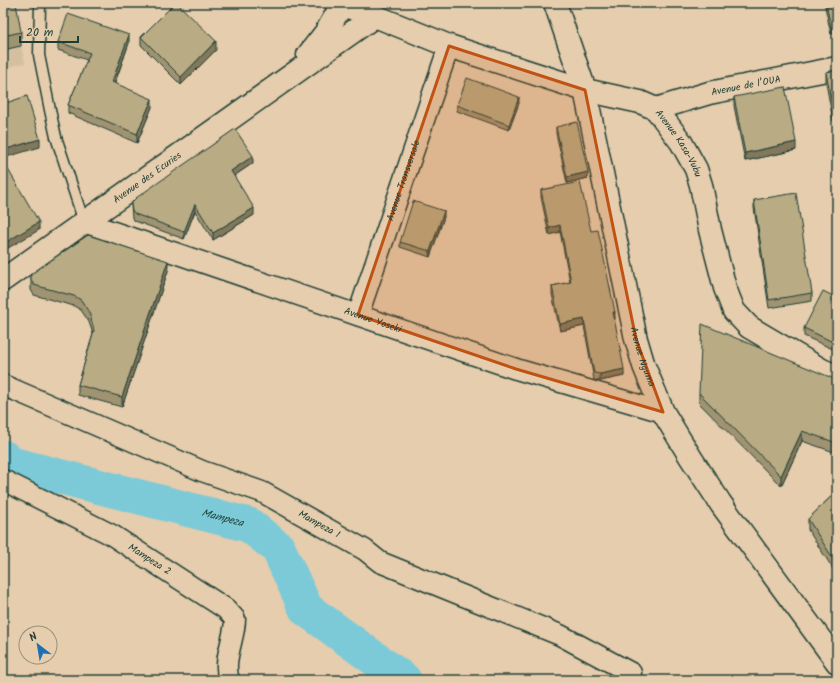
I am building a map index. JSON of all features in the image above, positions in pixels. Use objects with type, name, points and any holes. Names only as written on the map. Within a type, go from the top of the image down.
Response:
[{"type":"main road","name":"Avenue des Ecuries","points":[[3,280],[392,3]]},
{"type":"main road","name":"Avenue Nguma","points":[[555,3],[585,90],[636,339],[644,366],[663,412],[721,504],[837,662]]},
{"type":"main road","name":"Avenue des Ecuries","points":[[292,74],[326,32],[341,4]]},
{"type":"main road","name":"Avenue Kasa-Vubu","points":[[341,4],[450,46],[585,90],[640,102],[656,109],[681,142],[696,169],[725,288],[734,311],[749,327],[822,370],[837,376]]},
{"type":"main road","name":"Avenue de l’OUA","points":[[656,109],[709,94],[837,68]]},
{"type":"street","name":"Avenue Transversale","points":[[358,315],[450,46]]},
{"type":"street","name":"Avenue Yoseki","points":[[84,222],[516,369],[663,412]]},
{"type":"street","name":"Mampeza 1","points":[[3,385],[202,471],[262,492],[366,550],[380,562],[560,635],[631,673]]},
{"type":"street","name":"Mampeza 2","points":[[3,480],[112,535],[226,609],[235,619],[235,628],[226,670],[229,680]]},
{"type":"lane","points":[[40,3],[39,55],[50,110],[56,137],[84,222]]},
{"type":"highlighted area","points":[[449,46],[585,90],[636,339],[663,412],[516,369],[358,315]]},
{"type":"shaded area","points":[[3,3],[21,46],[25,63],[3,68]]},
{"type":"building","points":[[3,3],[16,3],[21,32],[3,36]]},
{"type":"building","points":[[175,3],[177,3],[216,41],[181,77],[141,37]]},
{"type":"building","points":[[826,3],[837,3],[837,27],[831,28]]},
{"type":"building","points":[[68,14],[129,35],[112,82],[152,99],[137,134],[68,105],[90,53],[58,42]]},
{"type":"building","points":[[837,70],[837,109],[833,110],[826,72]]},
{"type":"building","points":[[467,78],[519,97],[509,125],[457,105]]},
{"type":"building","points":[[785,87],[796,142],[745,153],[734,97]]},
{"type":"building","points":[[27,96],[40,139],[3,150],[3,104]]},
{"type":"building","points":[[577,122],[588,172],[567,177],[556,127]]},
{"type":"building","points":[[235,129],[253,156],[231,171],[254,208],[213,233],[195,204],[184,232],[135,214],[131,205],[136,198]]},
{"type":"building","points":[[3,161],[39,222],[3,244]]},
{"type":"building","points":[[580,182],[591,231],[598,230],[615,312],[613,312],[624,369],[600,374],[594,373],[584,319],[560,324],[552,286],[571,282],[560,225],[549,228],[541,190]]},
{"type":"building","points":[[796,193],[812,293],[769,300],[754,200]]},
{"type":"building","points":[[413,201],[444,211],[430,251],[400,242]]},
{"type":"building","points":[[88,235],[168,261],[122,397],[78,385],[94,331],[89,312],[81,300],[74,296],[34,285],[31,279],[31,274]]},
{"type":"building","points":[[823,291],[837,298],[837,344],[804,328]]},
{"type":"building","points":[[702,324],[837,380],[837,443],[802,431],[781,476],[699,393]]},
{"type":"building","points":[[837,491],[837,565],[808,519]]},
{"type":"waterway","name":"Mampeza","points":[[3,457],[11,464],[249,525],[278,548],[306,609],[404,680]]}]
